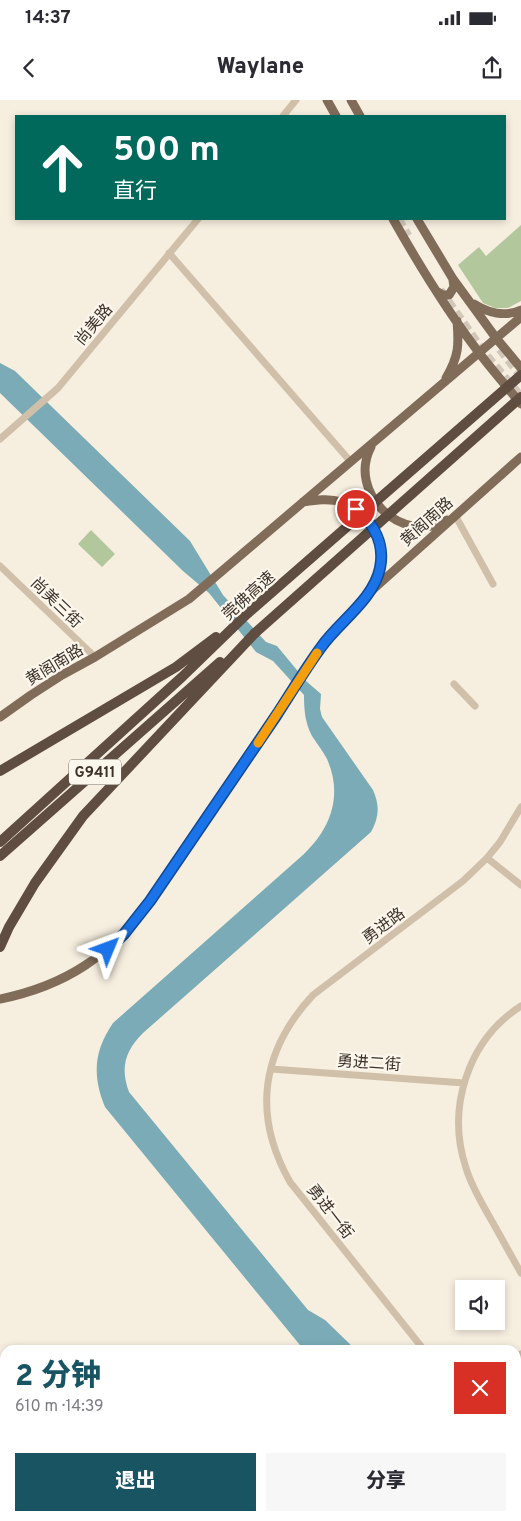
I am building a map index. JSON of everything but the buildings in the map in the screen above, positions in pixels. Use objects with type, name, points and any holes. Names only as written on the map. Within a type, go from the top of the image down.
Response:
[{"type":"highway","name":"莞佛高速","points":[[0,842],[182,677],[248,613],[521,375]]},
{"type":"highway","name":"莞佛高速","points":[[192,692],[255,633],[521,397]]},
{"type":"highway","points":[[0,771],[176,667],[248,613]]},
{"type":"highway","points":[[0,947],[34,883],[83,816],[129,766],[192,692]]},
{"type":"highway","name":"G9411","points":[[0,856],[192,692]]},
{"type":"main road","points":[[327,100],[335,115]]},
{"type":"main road","points":[[351,100],[359,115]]},
{"type":"main road","points":[[394,220],[414,257],[479,352],[521,404]]},
{"type":"main road","points":[[418,220],[453,279],[496,338],[521,368]]},
{"type":"main road","points":[[438,292],[443,295],[450,295],[454,287],[453,279]]},
{"type":"main road","points":[[468,300],[490,312],[510,313],[521,310]]},
{"type":"main road","name":"黄阁南路","points":[[0,717],[31,695],[189,599],[521,317]]},
{"type":"main road","points":[[443,384],[457,355],[457,320]]},
{"type":"main road","points":[[374,442],[367,454],[366,482],[371,495],[384,512],[402,523],[415,526],[430,526],[456,515]]},
{"type":"main road","name":"黄阁南路","points":[[0,999],[47,985],[84,967],[124,934],[138,918],[276,716],[322,645],[370,593],[519,460]]},
{"type":"main road","points":[[303,502],[331,500],[344,503],[356,509],[374,528],[382,554],[381,568],[370,593]]},
{"type":"street","points":[[284,115],[296,100]]},
{"type":"street","name":"尚美路","points":[[0,439],[58,388],[197,220]]},
{"type":"street","points":[[169,253],[350,462]]},
{"type":"street","points":[[456,515],[493,584]]},
{"type":"street","name":"尚美三街","points":[[0,566],[95,657]]},
{"type":"street","points":[[454,684],[475,706]]},
{"type":"street","name":"勇进路","points":[[271,1069],[279,1044],[288,1026],[313,995],[463,881],[487,858],[500,842],[521,807]]},
{"type":"street","points":[[487,858],[521,885]]},
{"type":"street","points":[[521,1006],[501,1021],[482,1043],[474,1056],[461,1097],[459,1125],[462,1154],[466,1167],[477,1193],[521,1273]]},
{"type":"street","name":"勇进二街","points":[[271,1069],[464,1084]]},
{"type":"street","name":"勇进一街","points":[[271,1069],[267,1098],[268,1116],[270,1133],[282,1166],[301,1196],[420,1345]]},
{"type":"green space","points":[[521,225],[521,301],[508,308],[495,308],[483,303],[458,265],[479,247],[486,256]]},
{"type":"green space","points":[[91,530],[115,554],[102,567],[78,544]]},
{"type":"water","points":[[0,363],[15,371],[190,541],[223,595],[266,642],[277,646],[306,681],[321,694],[320,709],[322,717],[373,790],[378,811],[371,832],[143,1033],[128,1053],[125,1068],[129,1092],[308,1310],[325,1320],[351,1345],[300,1345],[105,1107],[97,1074],[97,1064],[102,1043],[113,1023],[304,854],[321,833],[332,810],[334,785],[327,759],[312,736],[308,726],[304,695],[273,661],[256,652],[209,593],[183,571],[0,393]]},
{"type":"tunnel","points":[[399,220],[408,236]]},
{"type":"tunnel","points":[[440,290],[485,354],[521,397]]},
{"type":"tunnel","points":[[500,349],[521,376]]},
{"type":"slow traffic","points":[[258,743],[317,653]]},
{"type":"route","points":[[108,949],[124,934],[150,901],[322,645],[370,593],[381,568],[382,554],[374,528],[356,509]]}]
